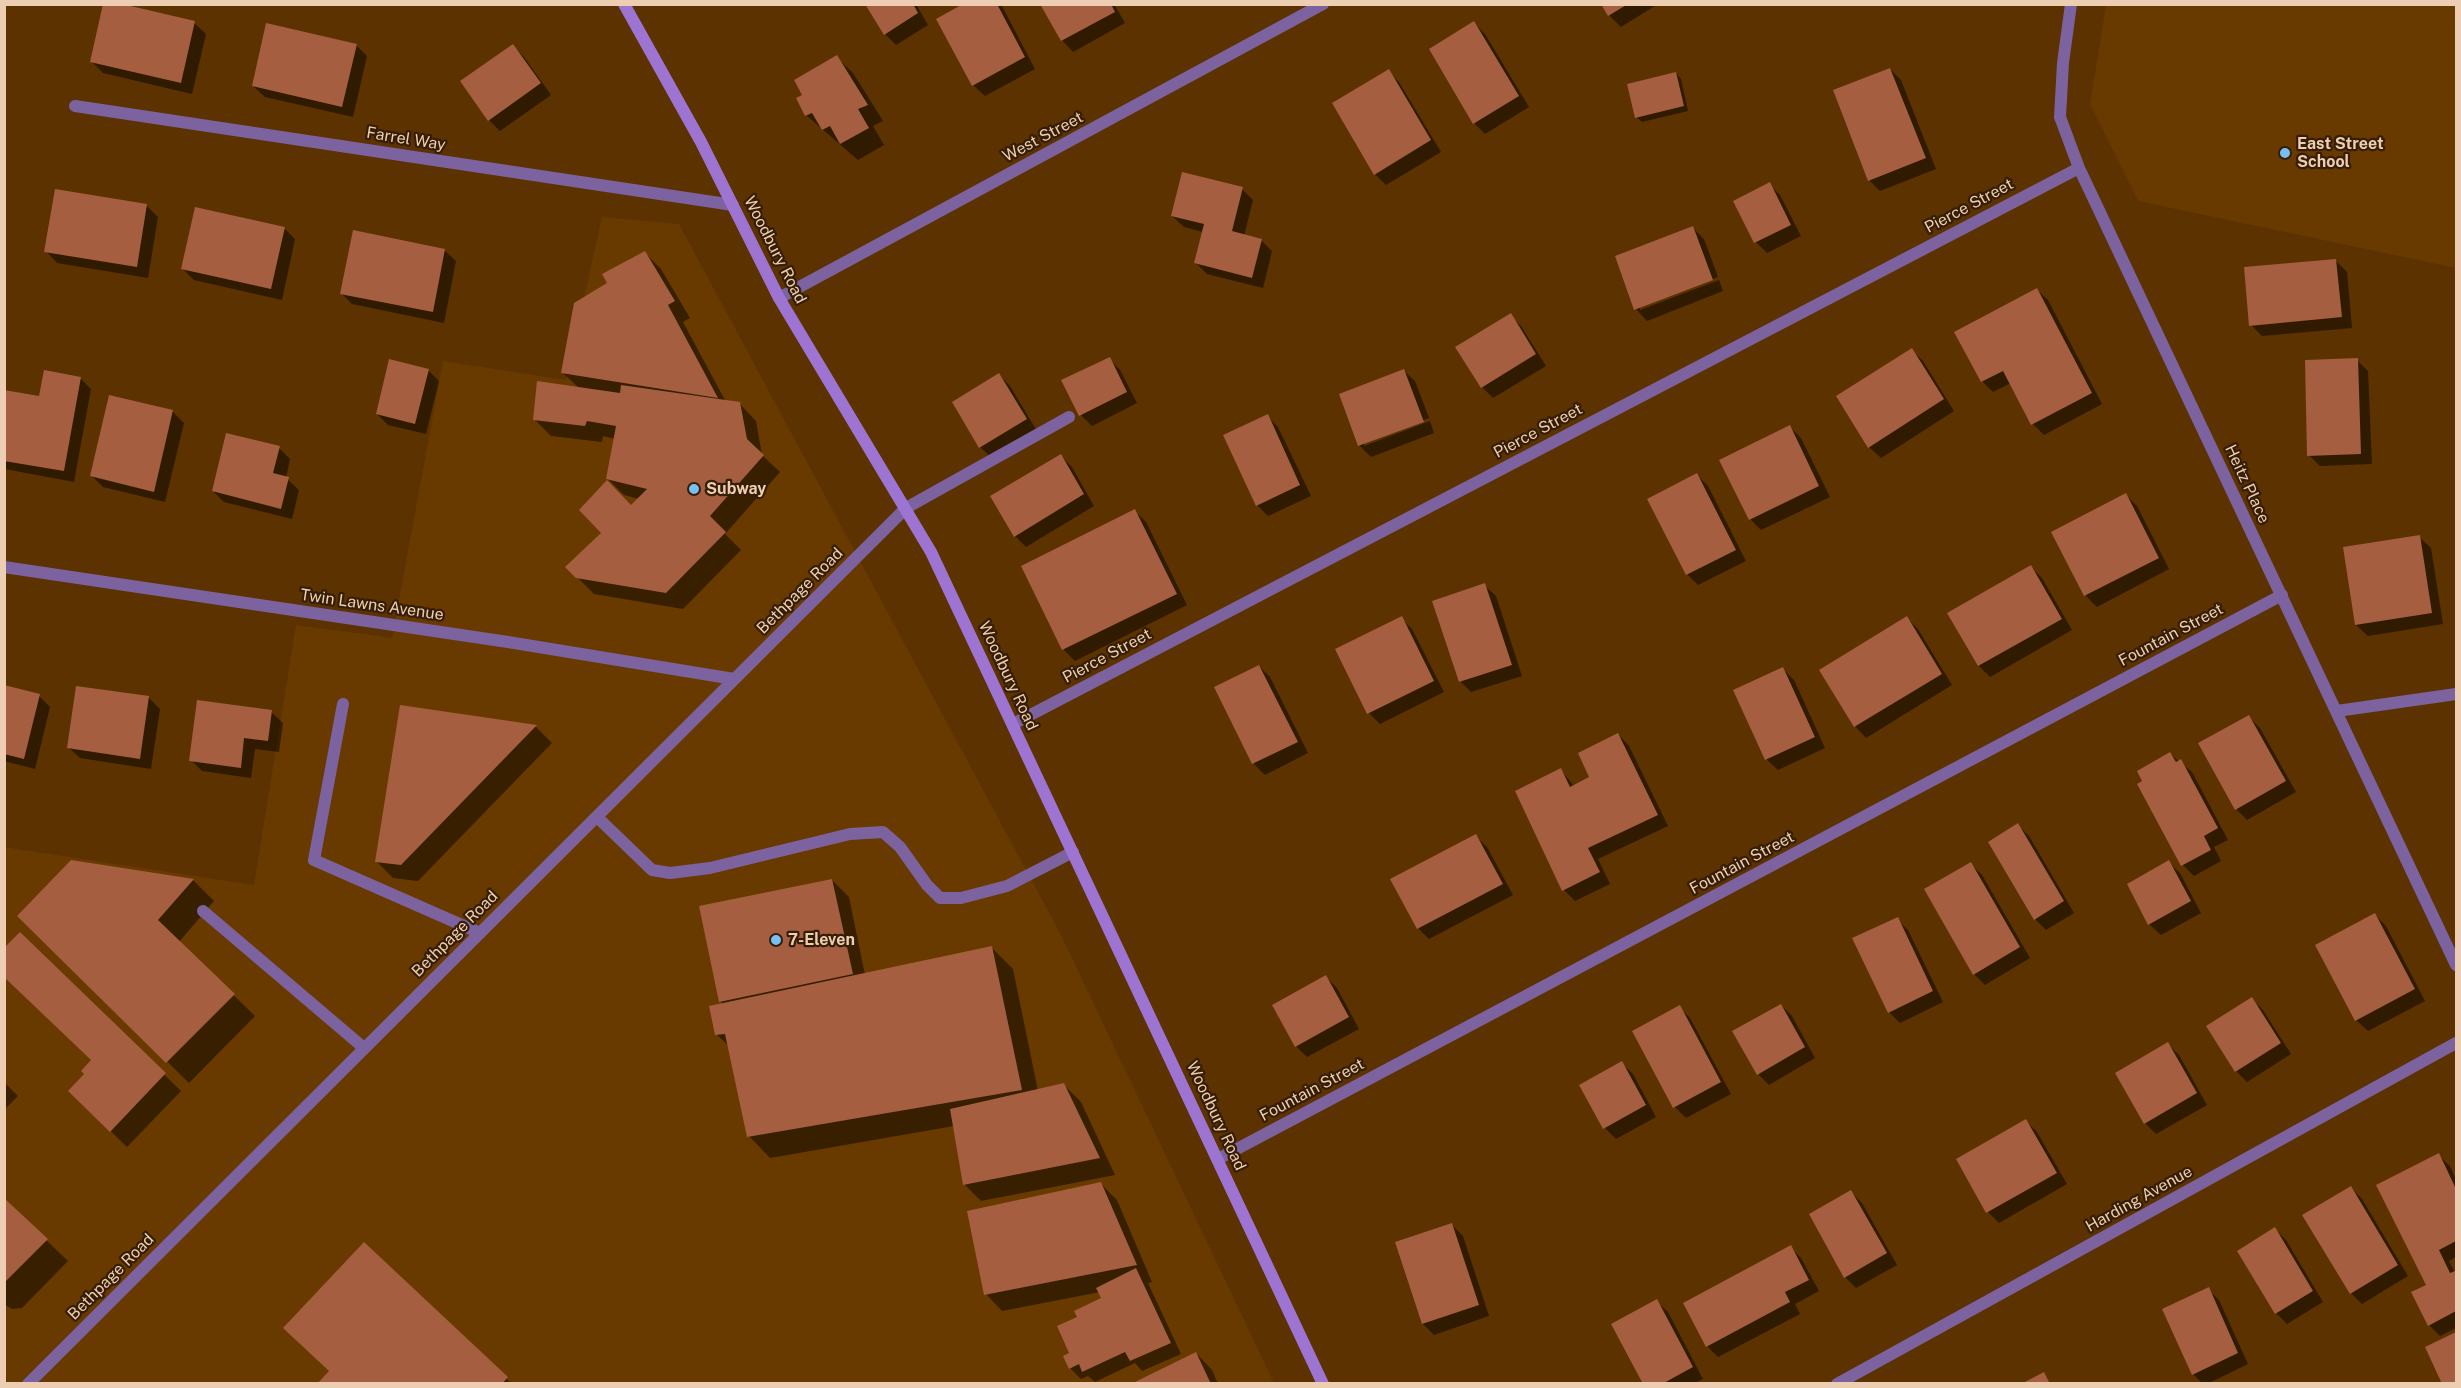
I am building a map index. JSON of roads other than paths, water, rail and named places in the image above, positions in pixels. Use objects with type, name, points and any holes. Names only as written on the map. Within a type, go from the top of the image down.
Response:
[{"type":"main road","name":"Woodbury Road","points":[[624,4],[733,205],[779,297],[906,508],[936,563],[1323,1383]]},
{"type":"street","name":"West Street","points":[[779,297],[1323,4]]},
{"type":"street","name":"Heitz Place","points":[[2071,4],[2063,63],[2060,117],[2079,168],[2457,965]]},
{"type":"street","name":"Farrel Way","points":[[75,106],[733,205]]},
{"type":"street","name":"Pierce Street","points":[[1013,724],[2079,168]]},
{"type":"street","name":"Bethpage Road","points":[[28,1383],[906,508],[1069,417]]},
{"type":"street","name":"Twin Lawns Avenue","points":[[4,567],[484,638],[734,679]]},
{"type":"street","name":"Fountain Street","points":[[1218,1160],[2282,595]]},
{"type":"street","points":[[2337,711],[2457,694]]},
{"type":"street","points":[[344,704],[314,860],[480,933]]},
{"type":"street","points":[[597,817],[652,870],[670,873],[710,868],[850,834],[884,832],[900,846],[927,885],[940,898],[961,898],[1008,886],[1073,852]]},
{"type":"street","points":[[203,911],[364,1048]]},
{"type":"street","name":"Harding Avenue","points":[[1837,1383],[2457,1043]]},
{"type":"place","name":"East Street School","points":[[2285,153]]},
{"type":"place","name":"Subway","points":[[694,489]]},
{"type":"place","name":"7-Eleven","points":[[776,940]]}]
